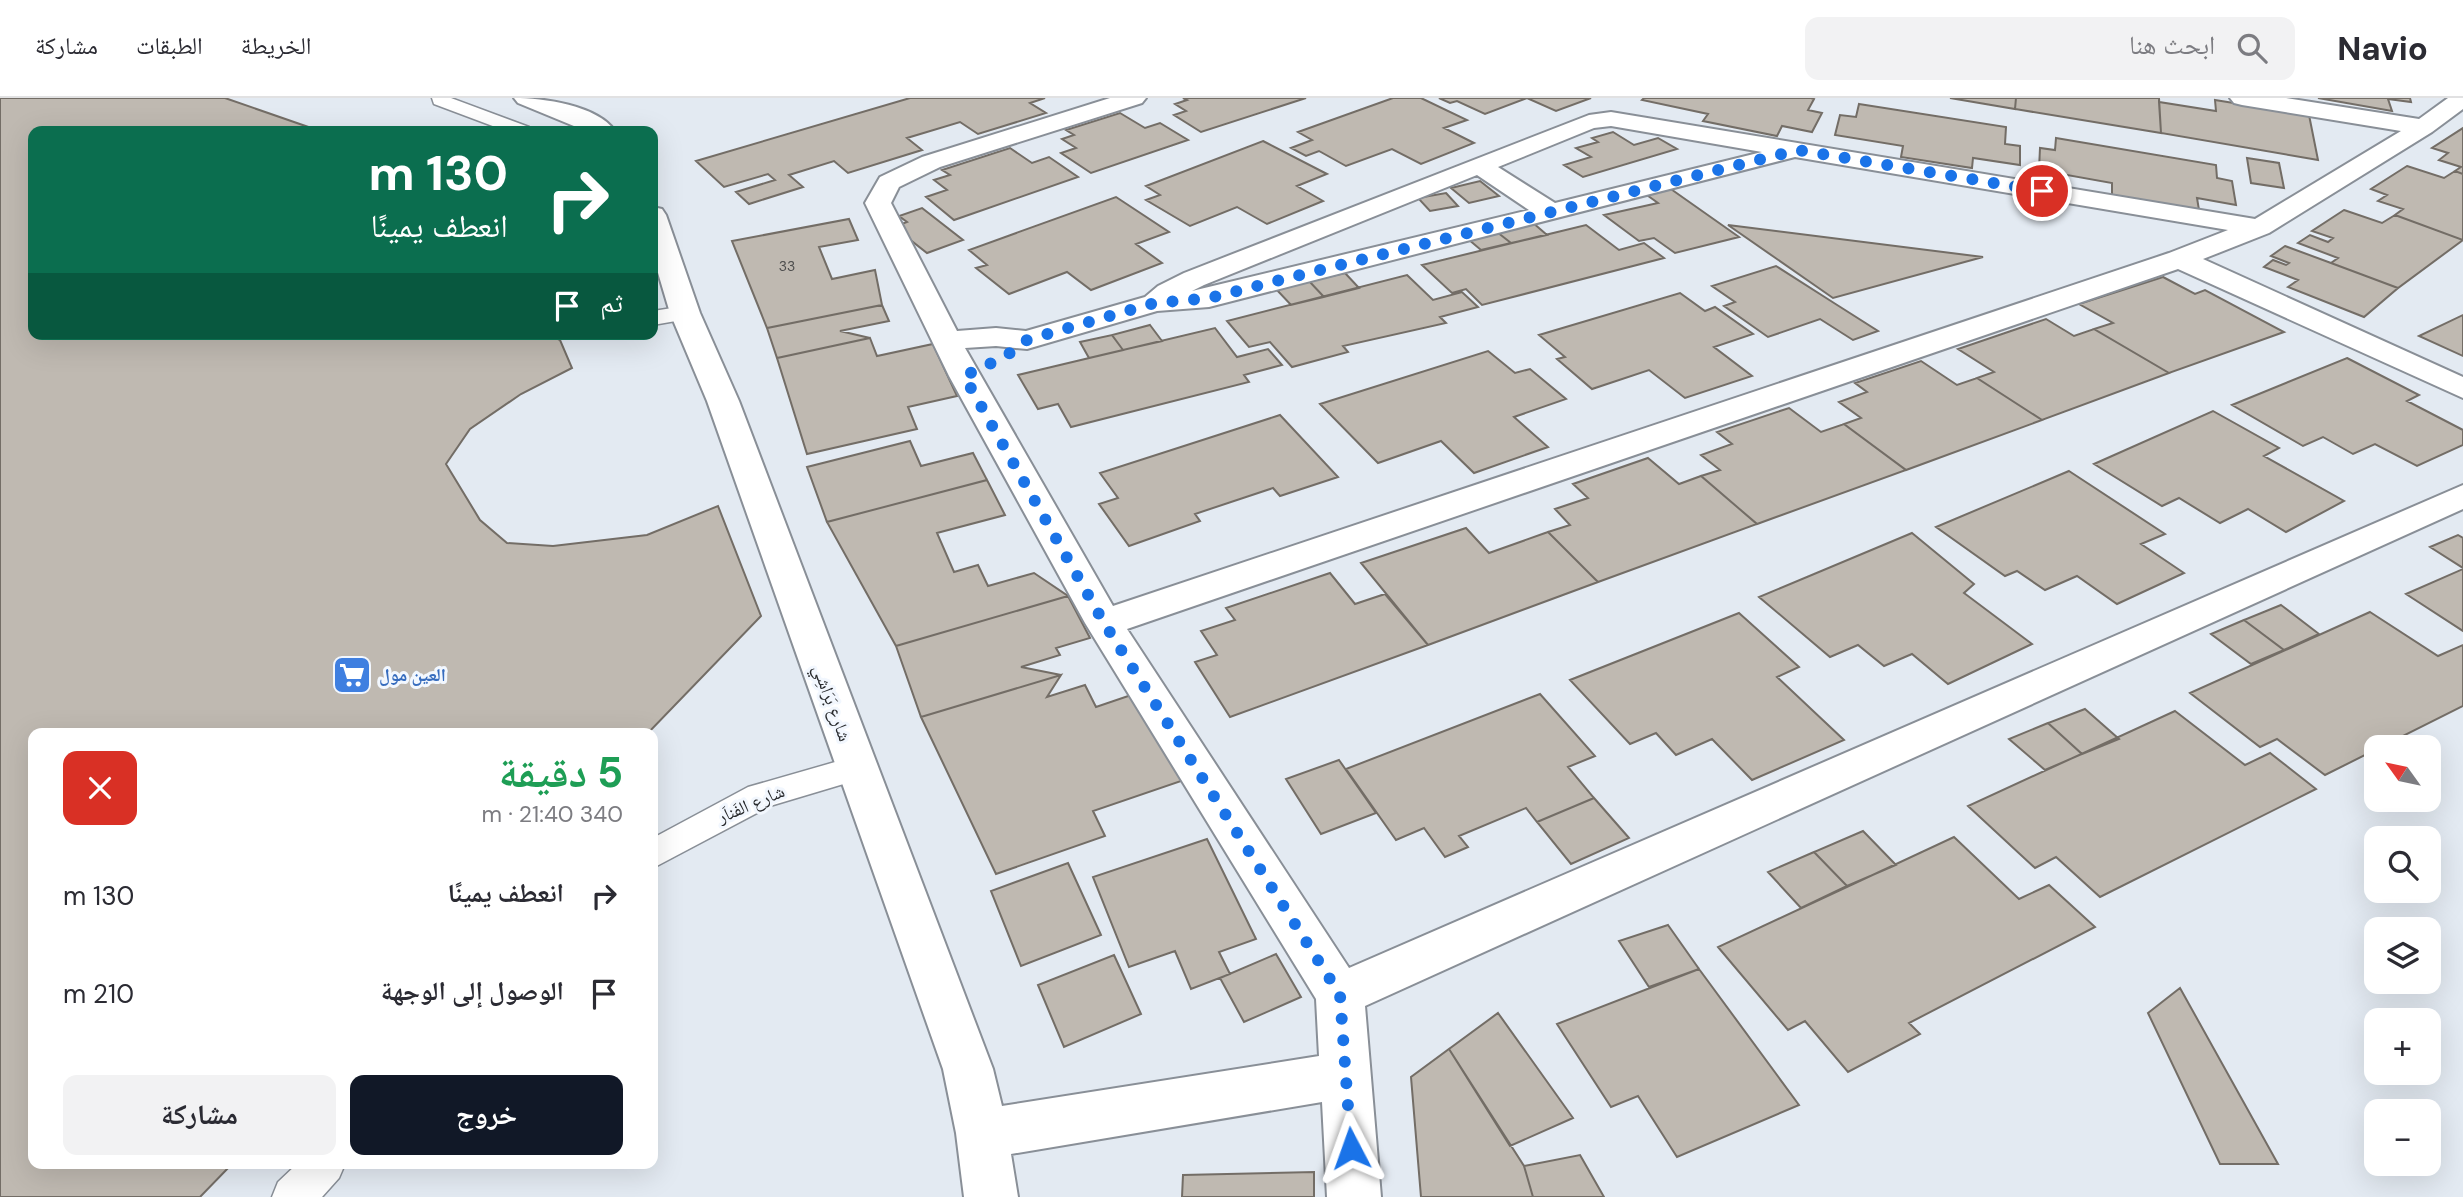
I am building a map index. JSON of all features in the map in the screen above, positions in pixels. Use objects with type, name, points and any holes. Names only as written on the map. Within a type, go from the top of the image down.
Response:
[{"type":"street","points":[[526,98],[594,126]]},
{"type":"street","points":[[1134,98],[931,162],[889,182],[878,203],[964,376],[1104,623],[1340,995],[1354,1197]]},
{"type":"street","points":[[2242,98],[2424,127]]},
{"type":"street","points":[[1104,623],[2179,259],[2260,227],[2424,127],[2461,99]]},
{"type":"street","points":[[1155,303],[1168,292],[1194,279],[1589,122],[1611,119],[2260,227]]},
{"type":"street","points":[[964,376],[1006,356],[1027,340],[1155,303],[1209,298],[1798,150]]},
{"type":"street","points":[[1480,166],[1551,212]]},
{"type":"street","name":"شارع بَرَاشِي","points":[[658,246],[669,315],[723,401],[968,1069],[982,1133],[991,1197]]},
{"type":"street","points":[[2179,259],[2463,389]]},
{"type":"street","points":[[947,341],[996,337],[1027,340]]},
{"type":"street","points":[[1340,995],[2463,496]]},
{"type":"street","points":[[982,1133],[1074,1121],[1345,1074]]},
{"type":"lane","points":[[440,100],[497,126]]},
{"type":"lane","name":"شارع الفَناَر","points":[[658,851],[760,796],[856,768]]},
{"type":"lane","points":[[293,1197],[320,1169]]},
{"type":"building","name":"العين مول","points":[[0,98],[225,98],[306,126],[28,126],[28,340],[560,340],[572,368],[521,394],[470,429],[446,464],[480,520],[507,543],[553,546],[647,535],[718,506],[761,616],[653,728],[28,728],[28,1169],[227,1169],[200,1197],[0,1197]]},
{"type":"building","points":[[910,98],[1045,98],[1030,103],[1046,113],[978,134],[960,122],[907,138],[922,150],[848,173],[834,161],[789,175],[803,187],[749,204],[736,192],[775,180],[768,174],[724,187],[696,161]]},
{"type":"building","points":[[1183,98],[1306,98],[1201,132],[1174,115],[1186,111],[1175,104],[1187,100]]},
{"type":"building","points":[[1393,98],[1421,98],[1467,120],[1444,128],[1474,143],[1421,164],[1392,149],[1346,166],[1319,151],[1306,156],[1291,148],[1312,140],[1298,132]]},
{"type":"building","points":[[1439,98],[1527,98],[1485,114],[1457,101],[1450,103]]},
{"type":"building","points":[[1527,98],[1591,98],[1556,111]]},
{"type":"building","points":[[1811,98],[1814,99],[1808,110],[1822,113],[1812,132],[1782,126],[1777,136],[1703,121],[1708,114],[1642,100]]},
{"type":"building","points":[[1950,98],[2016,98],[2015,109]]},
{"type":"building","points":[[2016,98],[2159,98],[2161,133],[2015,109]]},
{"type":"building","points":[[2318,98],[2410,98],[2411,102],[2388,99],[2392,111]]},
{"type":"building","points":[[2215,100],[2309,115],[2318,160],[2161,133],[2159,102],[2216,111]]},
{"type":"building","points":[[1859,104],[2006,127],[2005,144],[2020,146],[2020,165],[1973,158],[1972,168],[1901,157],[1903,146],[1835,135],[1840,115],[1856,117]]},
{"type":"building","points":[[1120,113],[1145,128],[1160,123],[1188,140],[1091,173],[1061,153],[1076,148],[1062,139],[1074,135],[1066,130]]},
{"type":"building","points":[[2463,128],[2463,174],[2455,171],[2461,167],[2439,160],[2448,153],[2432,148]]},
{"type":"building","points":[[1613,132],[1634,145],[1658,138],[1677,149],[1583,177],[1564,165],[1591,157],[1576,148],[1598,142],[1592,138]]},
{"type":"building","points":[[2056,138],[2216,165],[2217,178],[2232,181],[2236,205],[2197,198],[2199,210],[2112,195],[2112,183],[2039,170],[2040,148],[2055,150]]},
{"type":"building","points":[[1263,141],[1327,174],[1297,186],[1323,201],[1267,224],[1237,207],[1190,226],[1146,200],[1160,195],[1146,186]]},
{"type":"building","points":[[1010,148],[1032,163],[1049,157],[1078,177],[954,220],[926,197],[947,190],[934,180],[950,175],[942,170]]},
{"type":"building","points":[[2247,158],[2279,163],[2284,188],[2251,183]]},
{"type":"building","points":[[2407,166],[2444,178],[2455,171],[2463,174],[2463,240],[2395,215],[2403,209],[2378,201],[2387,195],[2371,189]]},
{"type":"building","points":[[1480,181],[1499,196],[1469,203],[1451,188]]},
{"type":"building","points":[[1668,187],[1739,237],[1675,253],[1654,238],[1639,241],[1604,215],[1658,203],[1644,193]]},
{"type":"building","points":[[1446,193],[1458,206],[1430,211],[1418,198]]},
{"type":"building","points":[[1116,197],[1169,232],[1136,244],[1162,263],[1091,290],[1067,272],[1009,294],[976,268],[987,265],[969,250]]},
{"type":"building","points":[[922,208],[963,240],[927,253],[894,227],[907,222],[899,216]]},
{"type":"building","points":[[2344,210],[2382,223],[2395,215],[2463,240],[2398,288],[2331,263],[2338,258],[2298,243],[2310,235],[2328,242],[2333,238],[2312,231]]},
{"type":"building","points":[[849,219],[858,240],[819,247],[832,279],[875,270],[882,305],[767,328],[732,241]]},
{"type":"building","points":[[1532,222],[1547,235],[1511,243],[1497,232]]},
{"type":"building","points":[[1586,225],[1619,250],[1644,243],[1664,258],[1482,305],[1466,289],[1452,293],[1422,265]]},
{"type":"building","points":[[1728,225],[1983,257],[1833,298]]},
{"type":"building","points":[[1497,232],[1511,243],[1481,250],[1468,239]]},
{"type":"building","points":[[2285,246],[2398,288],[2364,317],[2288,287],[2298,280],[2264,267],[2273,260],[2286,265],[2289,263],[2271,256]]},
{"type":"building","points":[[1776,266],[1878,331],[1853,340],[1820,319],[1768,337],[1724,306],[1735,302],[1712,286]]},
{"type":"building","points":[[1345,273],[1359,288],[1324,297],[1309,281]]},
{"type":"building","points":[[1407,275],[1433,300],[1462,292],[1478,307],[1440,317],[1446,323],[1343,346],[1348,352],[1292,367],[1270,342],[1249,347],[1227,321]]},
{"type":"building","points":[[2163,277],[2195,294],[2205,290],[2284,332],[2169,373],[2094,329],[2113,323],[2079,304]]},
{"type":"building","points":[[1309,281],[1324,297],[1291,305],[1276,289]]},
{"type":"building","points":[[1680,293],[1705,311],[1715,307],[1753,334],[1714,347],[1752,376],[1685,398],[1649,370],[1592,389],[1557,359],[1565,357],[1539,335]]},
{"type":"building","points":[[882,305],[889,321],[840,331],[870,338],[777,358],[767,328]]},
{"type":"building","points":[[2463,315],[2463,356],[2419,336]]},
{"type":"building","points":[[2046,319],[2074,336],[2094,329],[2169,373],[2042,420],[1977,378],[1994,372],[1958,349]]},
{"type":"building","points":[[1150,325],[1162,341],[1123,350],[1112,335]]},
{"type":"building","points":[[1215,328],[1237,357],[1268,349],[1282,365],[1244,375],[1249,382],[1071,427],[1058,404],[1038,409],[1018,375]]},
{"type":"building","points":[[1112,335],[1123,350],[1089,358],[1080,342]]},
{"type":"building","points":[[870,338],[877,356],[933,344],[957,396],[908,407],[917,429],[807,454],[777,358]]},
{"type":"building","points":[[1488,351],[1515,373],[1530,369],[1566,399],[1514,417],[1548,447],[1474,473],[1441,441],[1378,463],[1320,404]]},
{"type":"building","points":[[2347,358],[2419,395],[2407,401],[2463,430],[2463,445],[2417,466],[2375,444],[2353,454],[2323,437],[2303,446],[2232,405]]},
{"type":"building","points":[[1921,361],[1957,385],[1977,378],[2042,420],[1906,470],[1844,424],[1861,418],[1839,402],[1867,392],[1855,383]]},
{"type":"building","points":[[1789,408],[1821,432],[1844,424],[1906,470],[1757,524],[1701,476],[1720,470],[1701,455],[1732,444],[1717,432]]},
{"type":"building","points":[[2213,411],[2279,448],[2264,456],[2344,501],[2286,532],[2248,509],[2220,523],[2179,498],[2162,506],[2094,464]]},
{"type":"building","points":[[1280,415],[1338,477],[1280,496],[1273,488],[1195,514],[1200,521],[1129,546],[1099,504],[1118,498],[1100,473]]},
{"type":"building","points":[[910,441],[921,466],[973,453],[987,480],[827,522],[807,467]]},
{"type":"building","points":[[1648,458],[1679,484],[1701,476],[1757,524],[1598,582],[1548,532],[1570,525],[1555,509],[1588,498],[1573,484]]},
{"type":"building","points":[[2069,471],[2165,534],[2141,544],[2184,573],[2117,604],[2077,576],[2045,590],[2017,571],[2005,576],[1936,527]]},
{"type":"building","points":[[987,480],[1005,515],[937,533],[954,572],[978,565],[988,586],[1034,573],[1068,596],[896,646],[827,522]]},
{"type":"building","points":[[1466,528],[1489,553],[1548,532],[1598,582],[1428,645],[1361,563]]},
{"type":"building","points":[[1912,533],[1974,584],[1964,593],[2032,644],[1948,684],[1912,654],[1884,666],[1858,645],[1830,657],[1759,597]]},
{"type":"building","points":[[2458,535],[2463,538],[2463,568],[2430,547]]},
{"type":"building","points":[[2463,569],[2463,631],[2406,594]]},
{"type":"building","points":[[1330,573],[1355,604],[1385,594],[1428,645],[1230,717],[1195,662],[1217,655],[1201,631],[1235,620],[1226,608]]},
{"type":"building","points":[[1068,596],[1090,638],[1056,648],[1060,655],[1021,667],[1061,675],[921,717],[896,646]]},
{"type":"building","points":[[2281,605],[2319,634],[2284,650],[2244,620]]},
{"type":"building","points":[[2370,612],[2438,656],[2463,645],[2463,706],[2405,735],[2364,735],[2364,756],[2325,775],[2277,739],[2260,747],[2190,693]]},
{"type":"building","points":[[1739,613],[1799,667],[1777,677],[1844,740],[1752,780],[1712,739],[1676,755],[1656,733],[1630,744],[1570,680]]},
{"type":"building","points":[[2244,620],[2284,650],[2251,664],[2211,634]]},
{"type":"building","points":[[1061,675],[1047,697],[1085,685],[1096,707],[1140,692],[1187,779],[1093,811],[1105,836],[996,874],[921,717]]},
{"type":"building","points":[[1540,694],[1595,756],[1568,767],[1594,798],[1537,822],[1526,808],[1459,836],[1468,847],[1445,857],[1424,828],[1396,840],[1346,769]]},
{"type":"building","points":[[2085,709],[2119,739],[2082,754],[2048,723]]},
{"type":"building","points":[[2175,711],[2245,765],[2270,753],[2316,789],[2100,897],[2056,857],[2035,868],[1968,806]]},
{"type":"building","points":[[2048,723],[2082,754],[2045,770],[2009,739]]},
{"type":"building","points":[[1339,760],[1376,813],[1321,834],[1286,779]]},
{"type":"building","points":[[1594,798],[1629,838],[1571,864],[1537,822]]},
{"type":"building","points":[[1863,831],[1896,865],[1847,886],[1814,852]]},
{"type":"building","points":[[1954,837],[2019,899],[2049,885],[2095,927],[1909,1023],[1920,1034],[1848,1072],[1805,1021],[1788,1030],[1718,947]]},
{"type":"building","points":[[1207,839],[1256,939],[1219,952],[1230,974],[1191,989],[1175,951],[1129,967],[1093,877]]},
{"type":"building","points":[[1814,852],[1847,886],[1801,908],[1768,872]]},
{"type":"building","points":[[1068,863],[1101,935],[1021,966],[991,891]]},
{"type":"building","points":[[1668,925],[1699,969],[1649,987],[1619,941]]},
{"type":"building","points":[[1276,954],[1301,997],[1244,1022],[1220,978]]},
{"type":"building","points":[[1114,955],[1141,1014],[1064,1047],[1038,985]]},
{"type":"building","points":[[1699,969],[1799,1105],[1677,1157],[1638,1096],[1611,1107],[1557,1024]]},
{"type":"building","points":[[2180,988],[2278,1164],[2220,1164],[2148,1013]]},
{"type":"building","points":[[1498,1013],[1573,1118],[1510,1146],[1449,1049]]},
{"type":"building","points":[[1449,1049],[1524,1166],[1533,1197],[1421,1197],[1411,1077]]},
{"type":"building","points":[[1580,1155],[1604,1197],[1533,1197],[1524,1166]]},
{"type":"building","points":[[1314,1172],[1314,1197],[1182,1197],[1183,1175]]},
{"type":"place","name":"العين مول","points":[[352,675]]},
{"type":"route","points":[[1351,1148],[1340,995],[1104,623],[964,376],[1006,356],[1027,340],[1155,303],[1209,298],[1798,150],[2042,191]]}]
